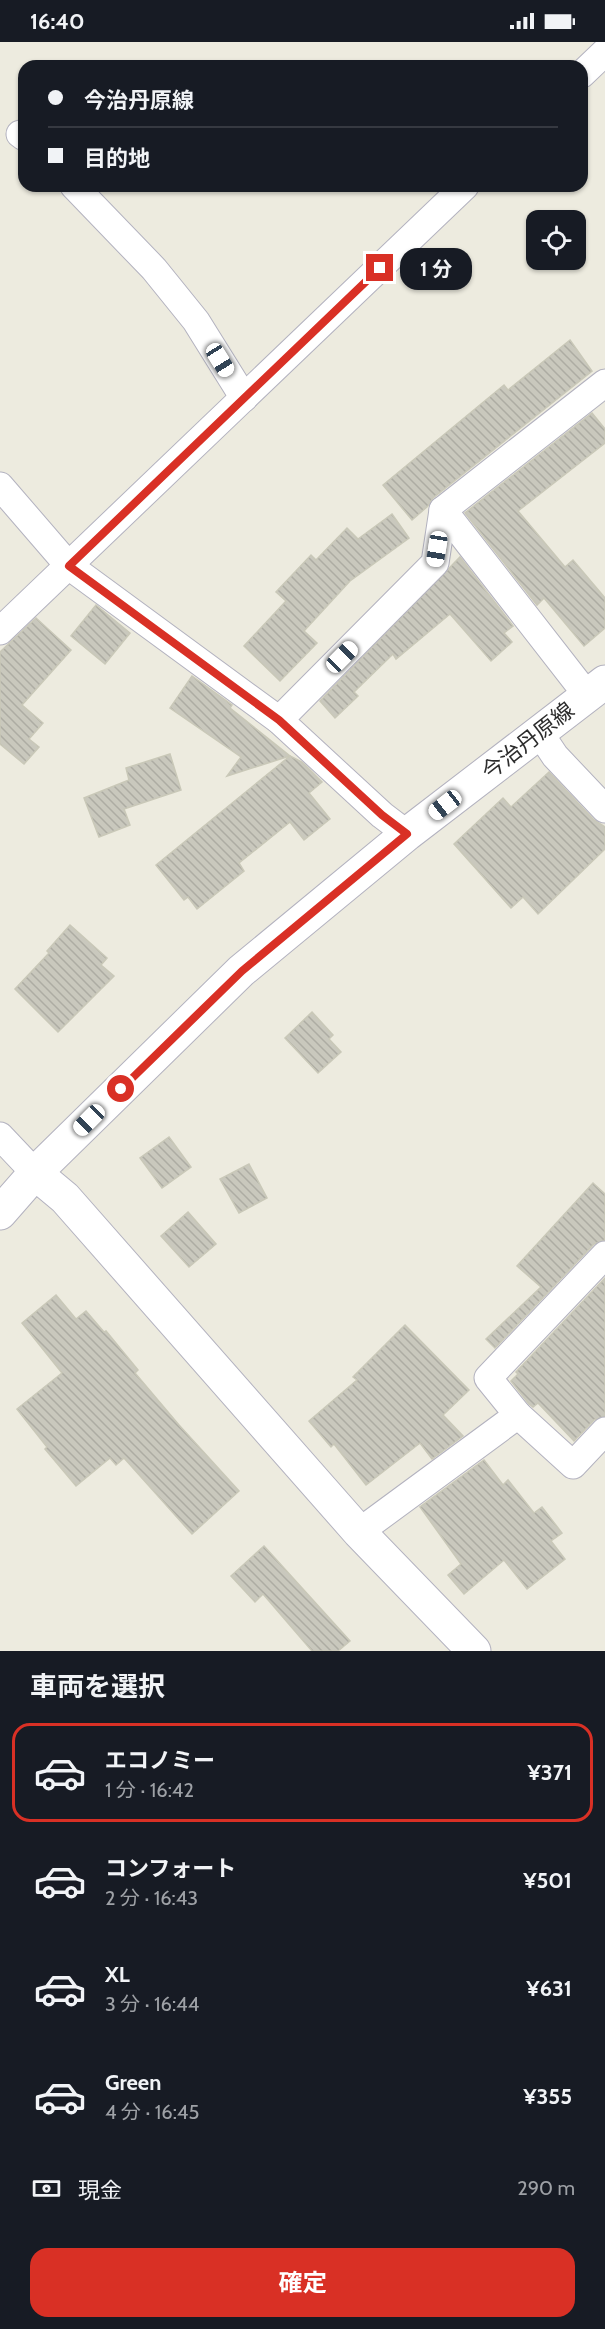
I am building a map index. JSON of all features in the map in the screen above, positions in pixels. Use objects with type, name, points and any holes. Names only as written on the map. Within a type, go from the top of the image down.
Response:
[{"type":"main road","name":"今治丹原線","points":[[0,1213],[35,1173],[242,971],[407,834],[596,688]]},
{"type":"main road","points":[[35,1173],[72,1206],[359,1532],[474,1651]]},
{"type":"street","points":[[588,68],[605,51]]},
{"type":"street","points":[[80,192],[154,270],[196,321],[244,398]]},
{"type":"street","points":[[0,631],[459,192]]},
{"type":"street","points":[[279,720],[435,563],[443,510],[604,383]]},
{"type":"street","points":[[0,486],[69,566],[279,720],[382,815],[407,834]]},
{"type":"street","points":[[443,510],[596,688]]},
{"type":"street","points":[[539,732],[555,756],[605,808]]},
{"type":"street","points":[[0,1136],[35,1173]]},
{"type":"street","points":[[605,1255],[488,1378],[518,1415],[573,1466],[605,1431]]},
{"type":"street","points":[[359,1532],[518,1415]]},
{"type":"building","points":[[570,340],[592,371],[433,498],[428,506],[412,520],[383,485],[504,385],[508,390]]},
{"type":"building","points":[[592,413],[605,429],[605,443],[518,511],[565,567],[573,560],[605,598],[605,628],[584,646],[544,598],[537,605],[465,513]]},
{"type":"building","points":[[392,514],[409,538],[350,581],[304,631],[317,643],[280,681],[244,646],[286,601],[276,592],[311,555],[316,560],[347,528],[358,539]]},
{"type":"building","points":[[460,557],[513,626],[504,633],[512,642],[491,661],[450,614],[396,659],[393,654],[354,692],[358,696],[335,718],[320,701]]},
{"type":"building","points":[[96,605],[130,633],[105,664],[71,636]]},
{"type":"building","points":[[36,618],[71,650],[22,705],[43,723],[29,739],[39,747],[24,764],[0,744],[0,652]]},
{"type":"building","points":[[192,676],[232,705],[230,708],[290,756],[227,776],[241,757],[170,708]]},
{"type":"building","points":[[170,754],[181,790],[124,809],[130,825],[99,837],[84,798],[129,780],[126,768]]},
{"type":"building","points":[[290,756],[302,762],[322,782],[309,793],[330,819],[304,840],[290,822],[239,863],[244,871],[197,909],[188,897],[184,900],[156,865]]},
{"type":"building","points":[[549,772],[594,820],[605,827],[605,849],[538,914],[523,897],[511,908],[454,844],[503,798],[511,807]]},
{"type":"building","points":[[70,925],[107,958],[101,965],[114,976],[58,1032],[15,989],[49,953],[47,951]]},
{"type":"building","points":[[312,1012],[333,1035],[329,1039],[341,1052],[318,1073],[285,1038]]},
{"type":"building","points":[[169,1137],[191,1167],[162,1188],[140,1158]]},
{"type":"building","points":[[249,1164],[267,1198],[239,1213],[220,1179]]},
{"type":"building","points":[[593,1183],[605,1194],[605,1240],[594,1244],[495,1348],[486,1339],[541,1287],[517,1266]]},
{"type":"building","points":[[188,1212],[216,1244],[189,1267],[161,1236]]},
{"type":"building","points":[[605,1278],[605,1416],[594,1420],[574,1441],[538,1403],[533,1407],[529,1404],[511,1381],[518,1374],[516,1372]]},
{"type":"building","points":[[56,1295],[76,1319],[86,1311],[104,1332],[106,1331],[138,1370],[135,1373],[239,1491],[192,1534],[124,1458],[116,1465],[110,1458],[76,1486],[45,1449],[47,1447],[17,1409],[62,1373],[22,1323]]},
{"type":"building","points":[[405,1325],[469,1390],[443,1415],[463,1436],[432,1459],[420,1443],[366,1485],[334,1444],[331,1447],[309,1421],[357,1380],[353,1377]]},
{"type":"building","points":[[484,1460],[503,1485],[508,1480],[534,1513],[542,1507],[562,1533],[551,1541],[565,1559],[527,1589],[504,1560],[464,1594],[448,1575],[461,1564],[420,1507]]},
{"type":"building","points":[[264,1546],[350,1641],[338,1651],[312,1651],[263,1594],[255,1602],[231,1576]]},
{"type":"route","points":[[121,1089],[242,971],[407,834],[382,815],[279,720],[69,566],[380,268]]}]
